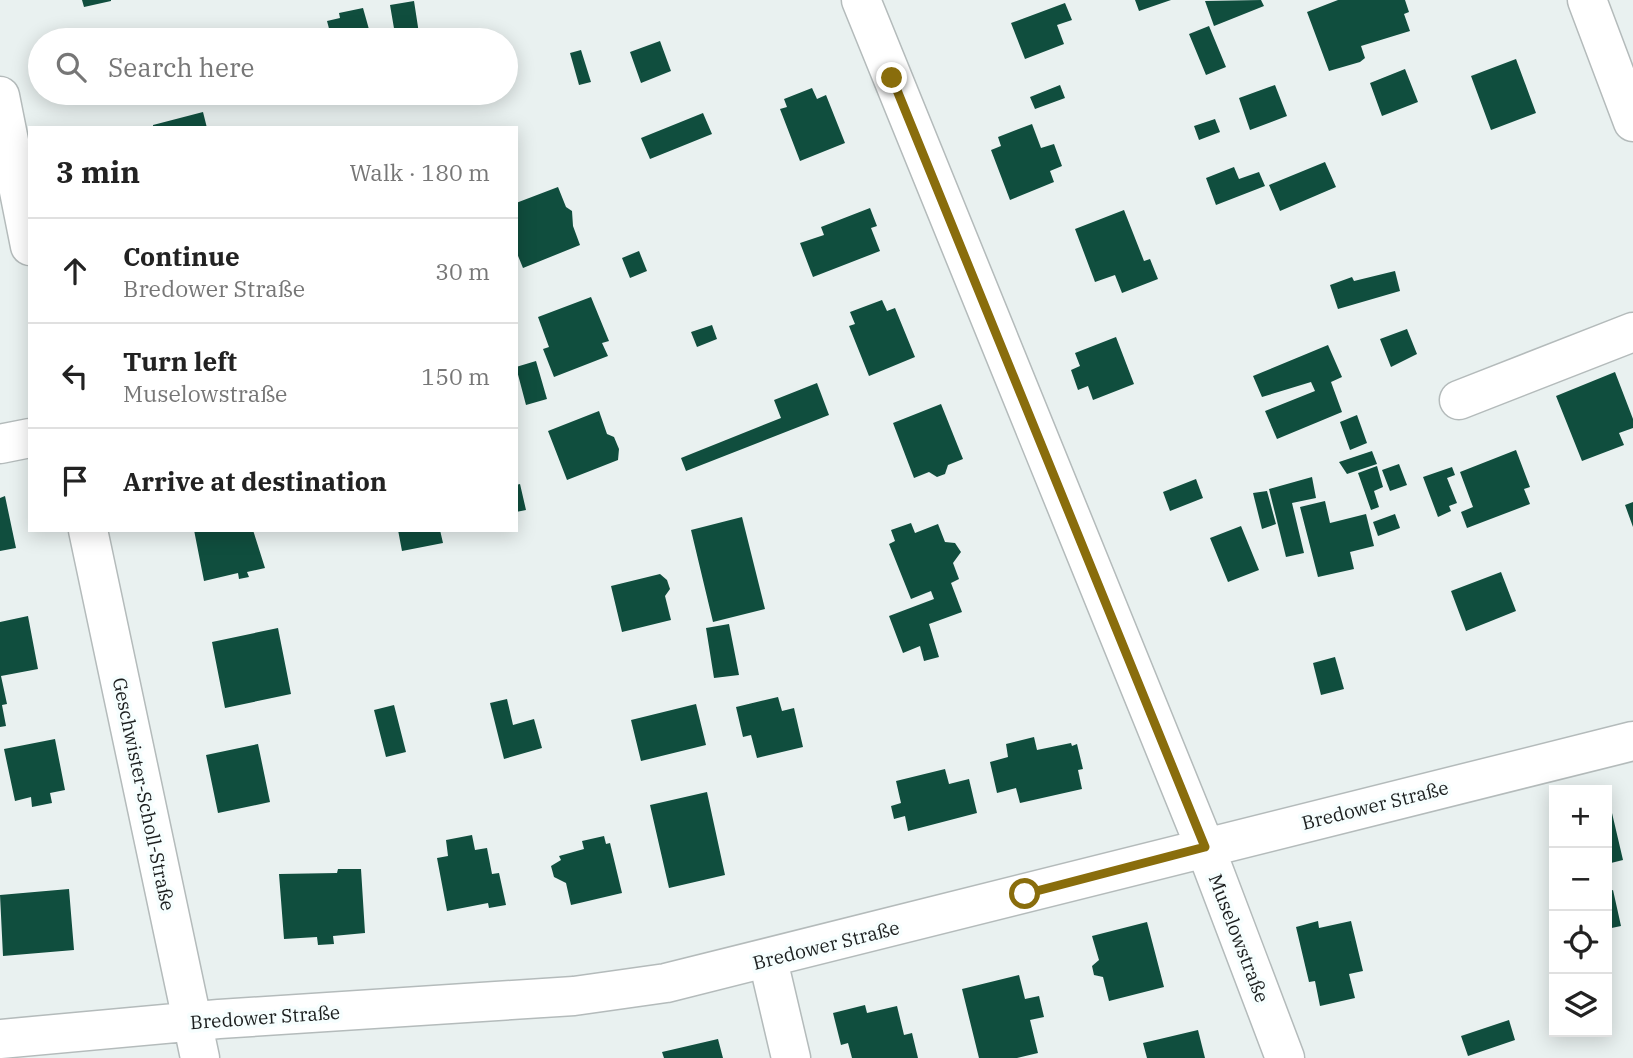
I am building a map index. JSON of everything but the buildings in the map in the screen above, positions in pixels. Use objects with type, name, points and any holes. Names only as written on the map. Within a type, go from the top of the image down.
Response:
[{"type":"street","name":"Muselowstraße","points":[[862,0],[1205,847],[1284,1058]]},
{"type":"street","points":[[1587,0],[1633,122]]},
{"type":"street","points":[[0,96],[28,236]]},
{"type":"street","points":[[1459,400],[1633,332]]},
{"type":"street","points":[[0,444],[28,438]]},
{"type":"street","name":"Geschwister-Scholl-Straße","points":[[88,532],[196,1040]]},
{"type":"street","name":"Bredower Straße","points":[[0,1039],[196,1040],[666,983],[768,960],[1205,847],[1633,741]]},
{"type":"street","points":[[768,960],[792,1058]]},
{"type":"route","points":[[892,78],[1205,847],[1025,894]]}]
